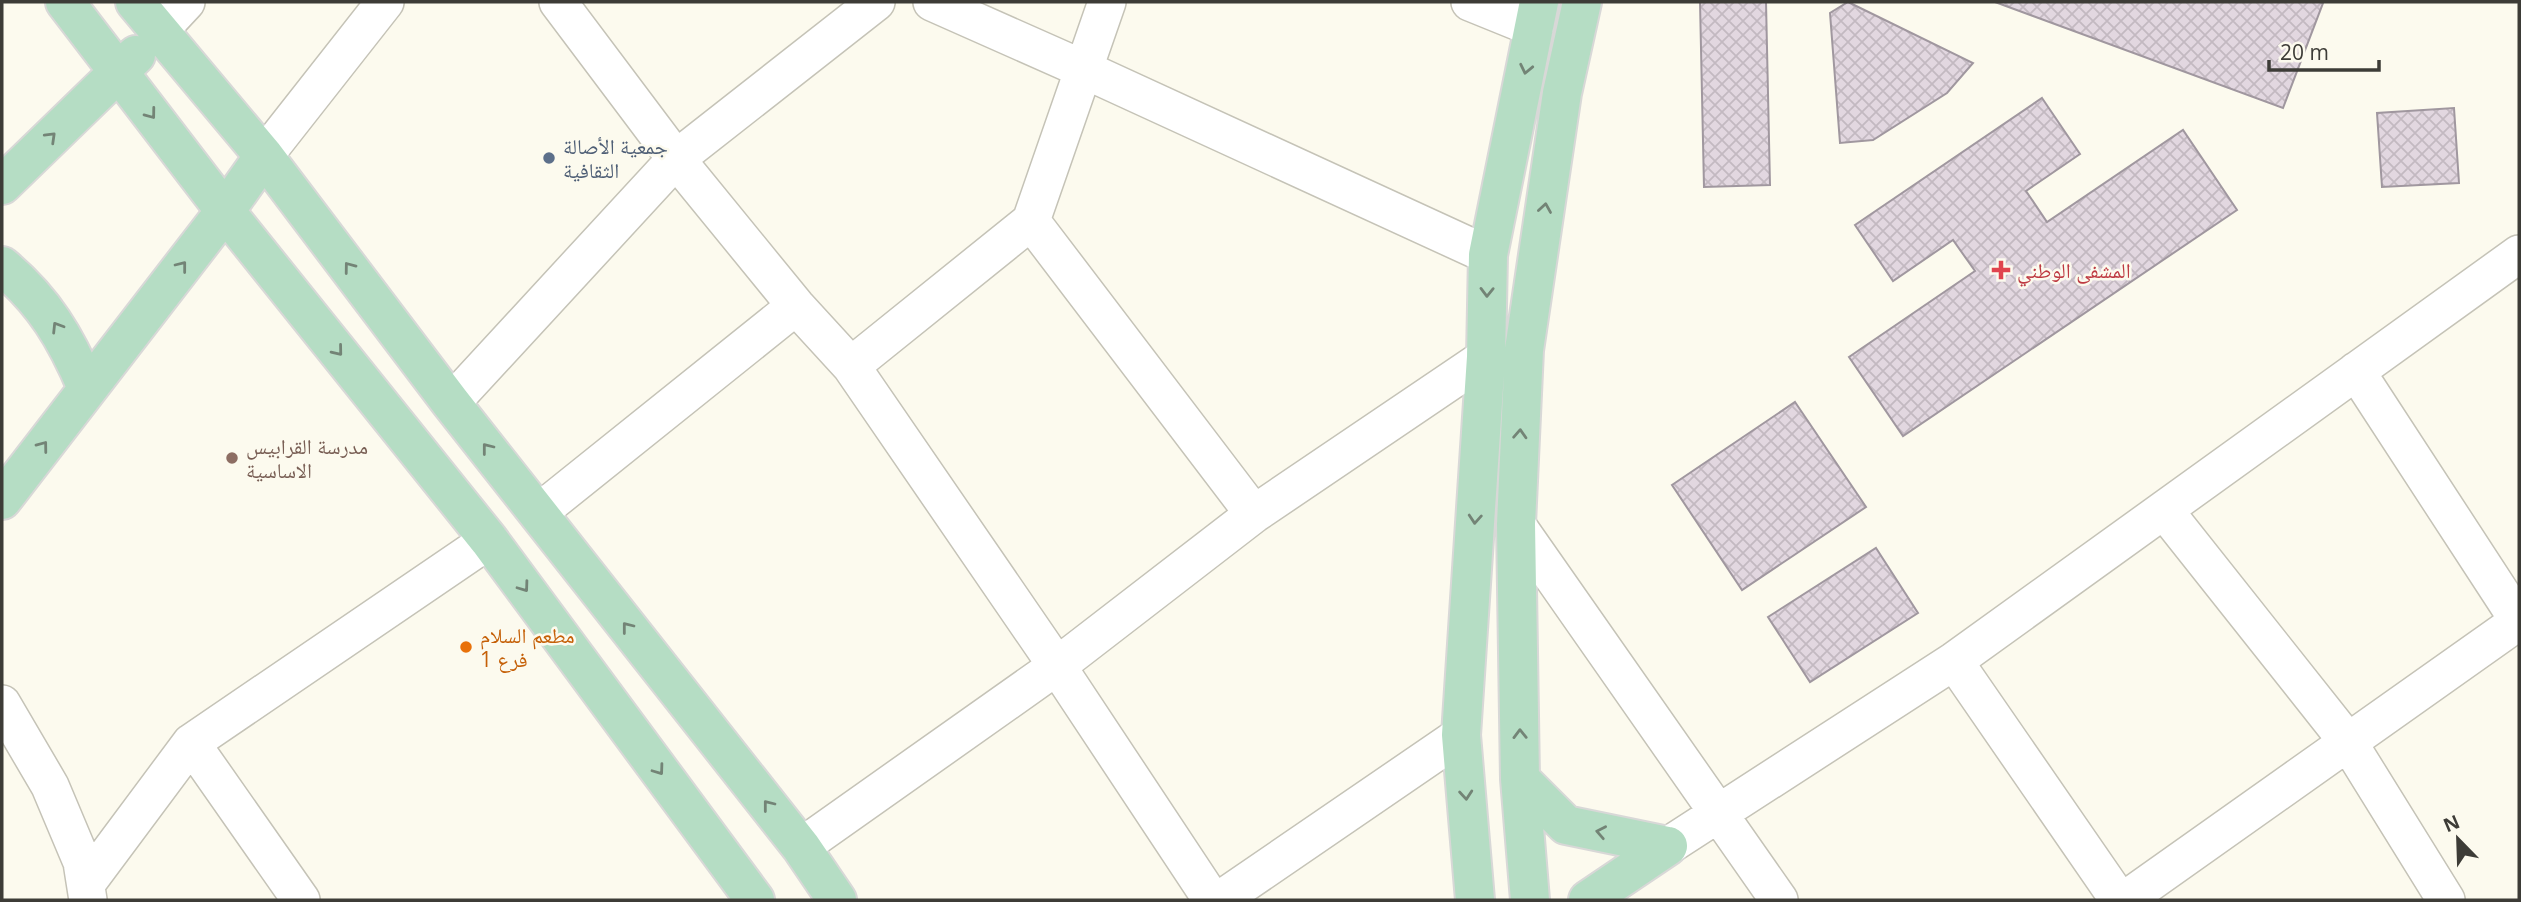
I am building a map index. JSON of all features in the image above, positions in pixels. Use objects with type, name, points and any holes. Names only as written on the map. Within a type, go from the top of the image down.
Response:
[{"type":"main road","points":[[65,2],[225,211],[489,540],[746,897]]},
{"type":"main road","points":[[135,2],[264,156],[451,403],[801,847],[837,900]]},
{"type":"main road","points":[[1530,900],[1520,779],[1516,524],[1524,350],[1562,93],[1582,2]]},
{"type":"main road","points":[[1562,93],[1608,2]]},
{"type":"main road","points":[[1475,900],[1461,735],[1486,357],[1488,255],[1537,15]]},
{"type":"main road","points":[[2,185],[158,32]]},
{"type":"main road","points":[[2,500],[225,211],[264,156]]},
{"type":"main road","points":[[2,266],[21,282],[48,313],[71,349],[87,388]]},
{"type":"main road","points":[[1520,779],[1566,825],[1668,846]]},
{"type":"main road","points":[[1588,900],[1668,846]]},
{"type":"street","points":[[158,32],[186,2]]},
{"type":"street","points":[[264,156],[385,2]]},
{"type":"street","points":[[558,2],[676,159],[796,306],[851,366],[1057,666],[1212,900]]},
{"type":"street","points":[[451,403],[676,159],[876,2]]},
{"type":"street","points":[[932,2],[1488,255]]},
{"type":"street","points":[[851,366],[1031,221],[1107,2]]},
{"type":"street","points":[[1470,2],[1537,15]]},
{"type":"street","points":[[1031,221],[1254,514]]},
{"type":"street","points":[[1668,846],[1954,661],[2519,254]]},
{"type":"street","points":[[538,513],[796,306]]},
{"type":"street","points":[[801,847],[1057,666],[1254,514],[1486,357]]},
{"type":"street","points":[[2125,900],[2519,621],[2356,371]]},
{"type":"street","points":[[2164,510],[2348,742],[2446,900]]},
{"type":"street","points":[[1516,524],[1779,900]]},
{"type":"street","points":[[87,892],[191,743],[489,540]]},
{"type":"street","points":[[1954,661],[2119,900]]},
{"type":"street","points":[[2,704],[50,786],[82,862],[87,892]]},
{"type":"street","points":[[1220,900],[1461,735]]},
{"type":"street","points":[[191,743],[302,900]]},
{"type":"building","points":[[1700,2],[1766,2],[1770,185],[1704,187]]},
{"type":"building","points":[[1848,2],[1973,63],[1947,93],[1873,140],[1840,143],[1830,13]]},
{"type":"building","points":[[1995,2],[2320,2],[2323,3],[2283,108]]},
{"type":"building","points":[[2042,98],[2080,154],[2026,191],[2047,222],[2183,130],[2237,210],[1903,436],[1849,357],[1975,271],[1953,240],[1893,281],[1855,225]]},
{"type":"building","points":[[2454,108],[2459,183],[2382,187],[2377,113]]},
{"type":"building","points":[[1795,402],[1866,507],[1742,590],[1672,485]]},
{"type":"building","points":[[1876,548],[1918,613],[1810,682],[1768,617]]},
{"type":"place","name":"جمعية الأصالة الثقافية","points":[[549,158]]},
{"type":"place","name":"المشفى الوطني","points":[[2001,270]]},
{"type":"place","name":"مدرسة القرابيس الاساسية","points":[[232,458]]},
{"type":"place","name":"مطعم السلام فرع 1","points":[[466,647]]}]
